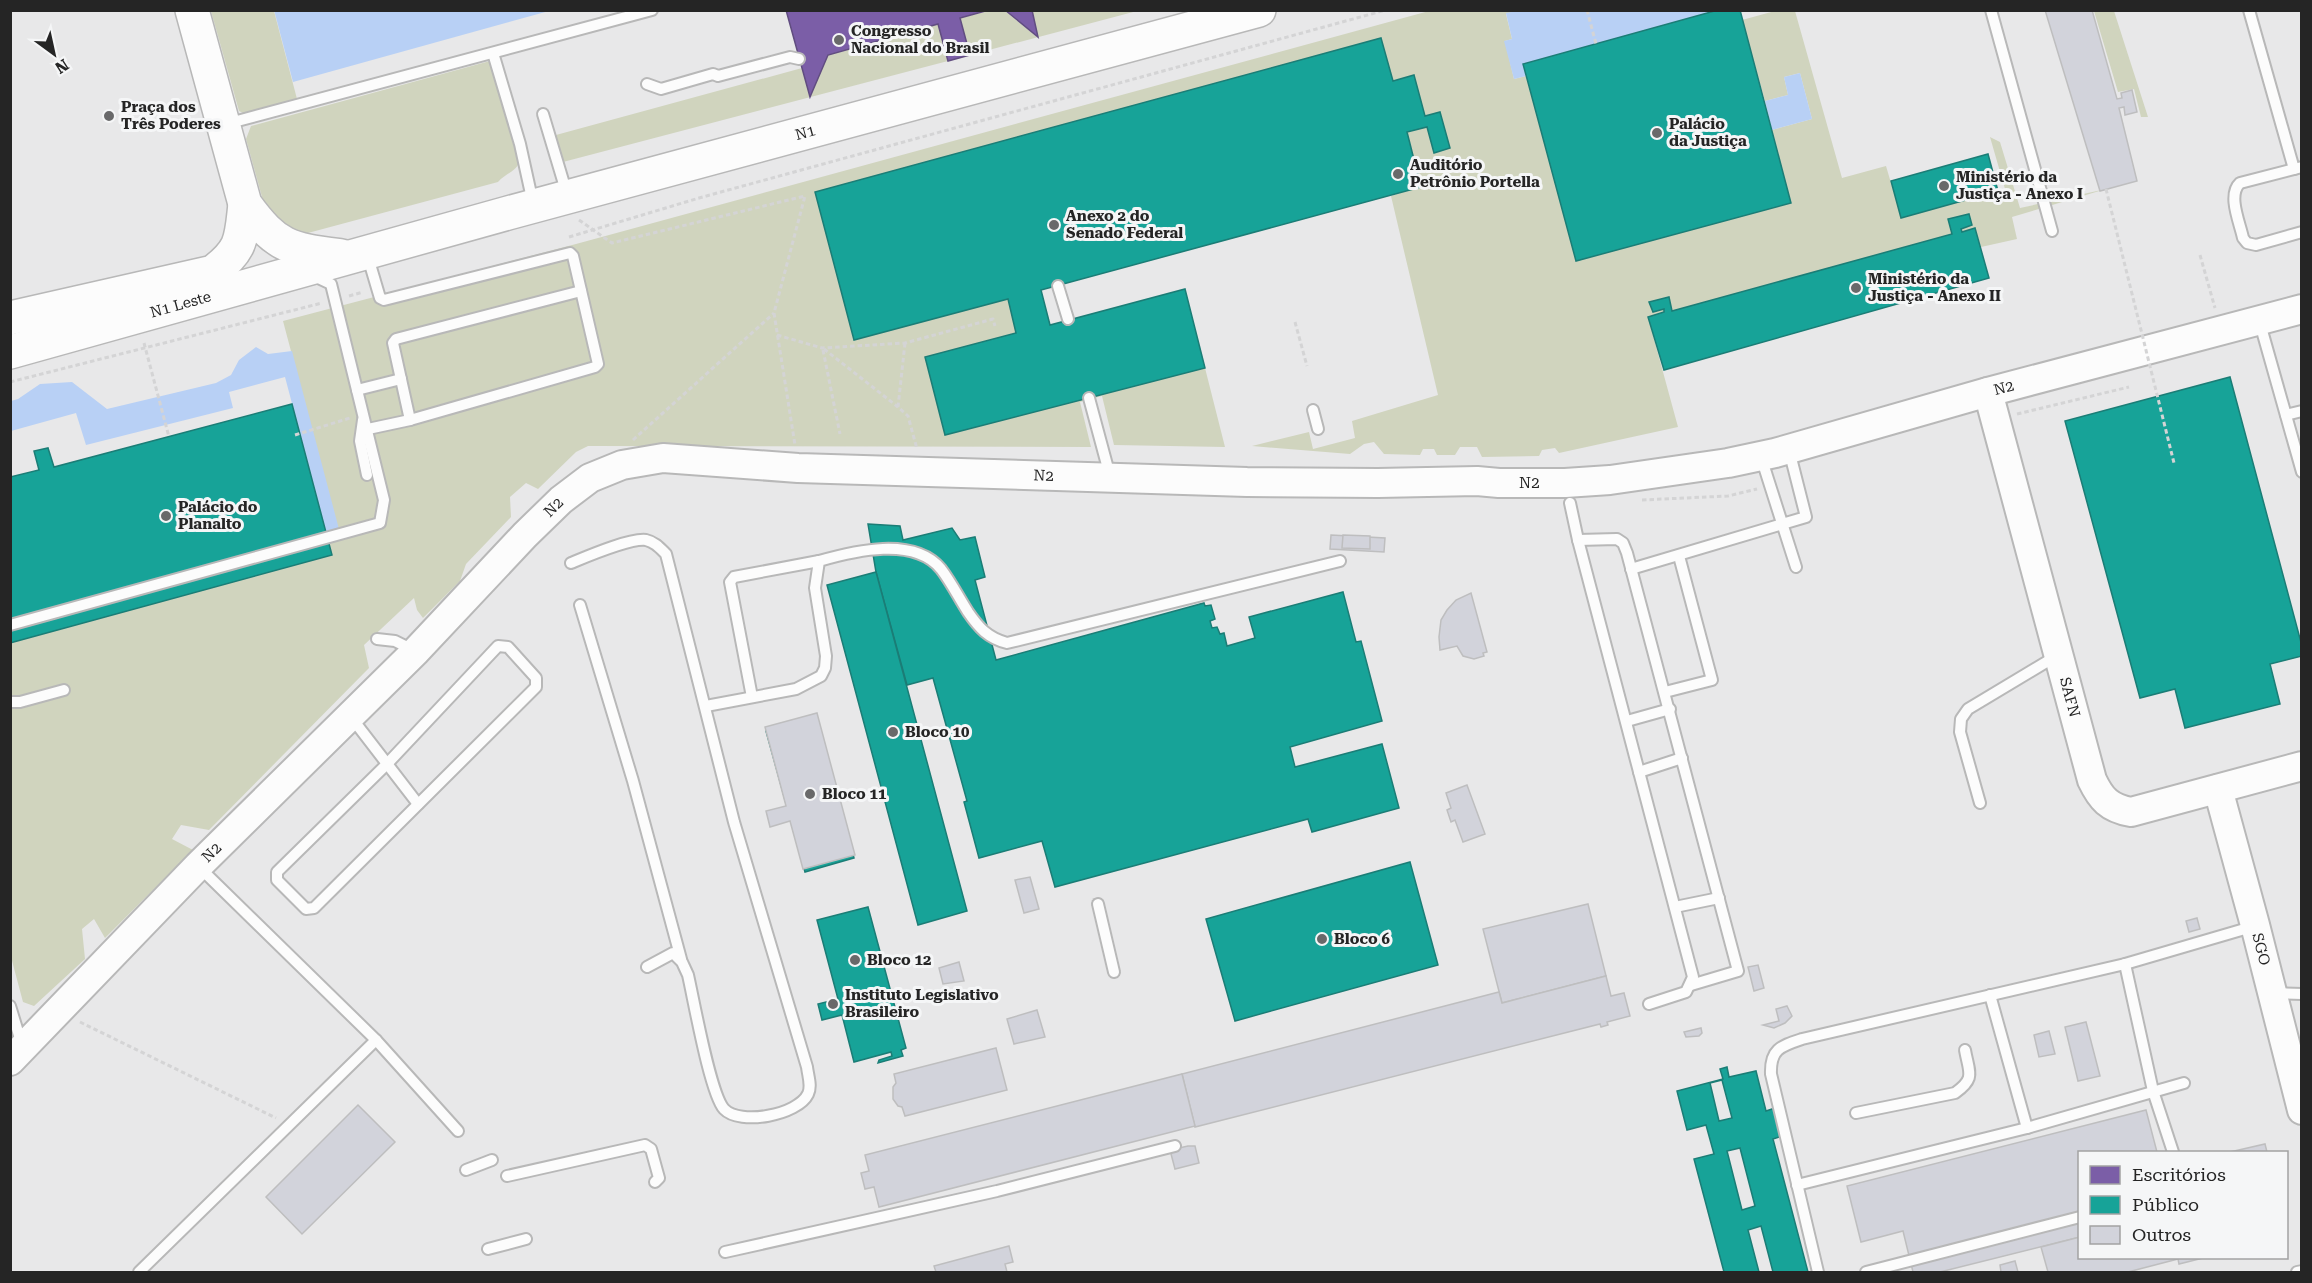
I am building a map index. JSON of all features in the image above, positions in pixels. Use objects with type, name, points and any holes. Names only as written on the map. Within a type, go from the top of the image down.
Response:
[{"type":"highway","points":[[192,10],[223,125],[259,226],[281,242],[296,249],[359,255]]},
{"type":"highway","name":"N1","points":[[359,255],[1259,10]]},
{"type":"highway","name":"N1 Leste","points":[[10,318],[213,272],[232,258],[241,239],[259,226]]},
{"type":"highway","name":"N1 Leste","points":[[10,352],[296,268],[359,255]]},
{"type":"main road","name":"N2","points":[[17,1055],[198,866],[416,651],[536,517],[590,478],[622,465],[663,458],[798,468],[1321,484],[1477,481],[1565,483],[1610,480],[1659,474],[1775,453],[1988,392],[2301,309]]},
{"type":"main road","name":"SAFN","points":[[1988,392],[2092,780],[2099,796],[2118,810],[2131,812],[2301,766]]},
{"type":"main road","name":"SGO","points":[[2218,789],[2301,1110]]},
{"type":"lane","points":[[223,125],[652,10]]},
{"type":"lane","points":[[1991,10],[2052,231]]},
{"type":"lane","points":[[2248,10],[2298,168],[2240,183],[2235,188],[2234,195],[2243,238],[2247,243],[2256,245],[2301,232]]},
{"type":"lane","points":[[492,53],[514,122],[551,201]]},
{"type":"lane","points":[[647,84],[661,89],[713,74],[718,76],[790,57],[799,59]]},
{"type":"lane","points":[[543,114],[551,201]]},
{"type":"lane","points":[[359,255],[380,298],[384,300],[570,253],[573,256],[598,364],[595,367],[410,420],[368,429]]},
{"type":"lane","points":[[10,625],[380,523],[384,500],[331,284],[296,268]]},
{"type":"lane","points":[[1059,286],[1068,320]]},
{"type":"lane","points":[[410,420],[393,344],[396,339],[581,291]]},
{"type":"lane","points":[[2259,320],[2301,472]]},
{"type":"lane","points":[[357,390],[401,379]]},
{"type":"lane","points":[[1089,398],[1111,478]]},
{"type":"lane","points":[[1313,410],[1318,429]]},
{"type":"lane","points":[[2286,415],[2301,411]]},
{"type":"lane","points":[[364,414],[360,441],[367,475]]},
{"type":"lane","points":[[1775,453],[1770,486],[1796,567]]},
{"type":"lane","points":[[1631,569],[1806,517],[1775,453]]},
{"type":"lane","points":[[1570,503],[1693,977],[1686,992],[1649,1004]]},
{"type":"lane","points":[[1578,540],[1617,539],[1623,543],[1670,710],[1738,971],[1691,985]]},
{"type":"lane","points":[[571,563],[605,550],[645,540],[657,544],[666,554],[734,822],[807,1067],[810,1084],[808,1095],[800,1103],[785,1111],[767,1116],[735,1117],[725,1109],[714,1086],[688,975],[682,962],[633,781],[579,605]]},
{"type":"lane","points":[[752,697],[730,582],[734,577],[819,561],[854,550],[908,550],[925,555],[940,568],[977,625],[996,640],[1007,643],[1340,561]]},
{"type":"lane","points":[[1665,692],[1712,680],[1679,556]]},
{"type":"lane","points":[[706,706],[796,689],[821,676],[825,668],[826,656],[815,588],[819,561]]},
{"type":"lane","points":[[377,639],[395,641],[416,651]]},
{"type":"lane","points":[[498,646],[508,647],[536,678],[536,687],[418,804],[314,908],[306,909],[277,880],[277,872],[387,764],[498,646]]},
{"type":"lane","points":[[1980,803],[1960,732],[1961,719],[1968,709],[2058,655]]},
{"type":"lane","points":[[10,702],[20,702],[64,690]]},
{"type":"lane","points":[[1627,721],[1670,710]]},
{"type":"lane","points":[[351,717],[418,804]]},
{"type":"lane","points":[[1639,772],[1682,758]]},
{"type":"lane","points":[[198,866],[376,1040],[458,1131]]},
{"type":"lane","points":[[1675,907],[1719,898]]},
{"type":"lane","points":[[1098,904],[1114,972]]},
{"type":"lane","points":[[1818,1272],[1771,1074],[1770,1064],[1775,1051],[1786,1044],[1802,1039],[2125,964],[2255,926]]},
{"type":"lane","points":[[648,967],[673,953],[682,962]]},
{"type":"lane","points":[[2125,964],[2153,1091],[2173,1151]]},
{"type":"lane","points":[[2272,993],[2301,994]]},
{"type":"lane","points":[[1990,995],[2027,1128]]},
{"type":"lane","points":[[10,1006],[17,1055]]},
{"type":"lane","points":[[139,1272],[376,1040]]},
{"type":"lane","points":[[1856,1113],[1955,1093],[1967,1085],[1970,1075],[1965,1050]]},
{"type":"lane","points":[[1797,1185],[2027,1128],[2184,1083]]},
{"type":"lane","points":[[507,1176],[645,1145],[651,1149],[658,1178],[655,1182]]},
{"type":"lane","points":[[726,1252],[997,1191],[1176,1146]]},
{"type":"lane","points":[[466,1170],[492,1160]]},
{"type":"lane","points":[[1866,1272],[2078,1217]]},
{"type":"lane","points":[[488,1249],[526,1239]]},
{"type":"lane","points":[[2297,1272],[2301,1271]]},
{"type":"path","points":[[560,240],[699,198],[1386,10]]},
{"type":"path","points":[[1587,10],[1596,44]]},
{"type":"path","points":[[2106,189],[2174,463]]},
{"type":"path","points":[[551,201],[612,243],[805,196],[774,313],[798,468]]},
{"type":"path","points":[[2200,255],[2221,331]]},
{"type":"path","points":[[10,382],[377,288]]},
{"type":"path","points":[[625,447],[774,313]]},
{"type":"path","points":[[777,335],[822,348],[905,343],[993,319],[995,326]]},
{"type":"path","points":[[1295,322],[1306,366]]},
{"type":"path","points":[[144,343],[169,437]]},
{"type":"path","points":[[898,407],[905,343]]},
{"type":"path","points":[[822,348],[908,416],[923,471]]},
{"type":"path","points":[[822,348],[840,434]]},
{"type":"path","points":[[1995,419],[2129,387]]},
{"type":"path","points":[[295,435],[364,414]]},
{"type":"path","points":[[1631,501],[1728,496],[1770,486]]},
{"type":"path","points":[[63,1005],[81,1023],[288,1124]]},
{"type":"green space","points":[[211,11],[274,11],[297,99],[245,114],[239,111]]},
{"type":"green space","points":[[989,11],[1005,11],[1037,37],[1032,11],[1137,11],[970,55],[960,18]]},
{"type":"green space","points":[[1429,11],[1517,11],[1506,14],[1512,39],[1505,41],[1514,79],[1526,76],[1576,261],[1791,203],[1772,130],[1812,119],[1800,73],[1784,77],[1788,95],[1765,101],[1742,20],[1775,11],[1795,11],[1842,178],[1886,166],[1901,217],[2005,189],[1990,137],[2000,142],[2020,208],[2106,189],[2012,217],[2017,239],[1981,247],[1975,228],[1962,232],[1961,229],[1971,225],[1969,214],[1949,219],[1952,234],[1672,311],[1649,303],[1653,311],[1664,309],[1664,312],[1648,317],[1678,427],[1559,453],[1555,448],[1542,450],[1539,456],[1482,457],[1477,447],[1460,447],[1455,455],[1437,455],[1434,449],[1423,449],[1420,455],[1384,454],[1374,442],[1364,444],[1350,454],[1252,446],[1309,432],[1313,449],[1355,438],[1352,421],[1438,395],[1391,196],[1421,186],[1407,132],[1427,127],[1434,153],[1450,148],[1440,112],[1425,116],[1414,76],[816,193],[854,340],[1008,299],[1016,333],[925,357],[945,435],[1205,368],[1225,447],[1114,445],[1102,396],[1080,402],[1091,447],[588,446],[576,452],[538,489],[526,483],[510,497],[511,517],[466,564],[460,581],[423,618],[417,610],[414,598],[364,645],[369,668],[209,830],[181,825],[172,839],[193,850],[105,938],[94,919],[82,929],[85,959],[34,1006],[23,1002],[11,957],[10,643],[332,555],[327,536],[339,532],[283,321],[576,244]]},
{"type":"green space","points":[[2094,11],[2114,11],[2148,117],[2141,117],[2134,89],[2118,92]]},
{"type":"green space","points":[[938,24],[948,61],[563,162],[556,135],[802,68],[810,96],[828,55]]},
{"type":"green space","points":[[490,61],[519,163],[498,182],[293,237],[267,215],[246,139],[251,126]]},
{"type":"water","points":[[274,10],[549,10],[549,11],[293,82]]},
{"type":"water","points":[[1517,11],[1718,11],[1523,64],[1526,76],[1514,79],[1504,41],[1512,39],[1506,13]]},
{"type":"water","points":[[1800,73],[1812,119],[1772,130],[1765,101],[1788,95],[1784,77]]},
{"type":"water","points":[[256,347],[268,354],[292,351],[340,533],[327,536],[285,377],[229,392],[233,408],[86,445],[76,413],[11,431],[11,401],[18,399],[40,384],[72,382],[107,409],[216,383],[231,375],[239,360]]},
{"type":"building: Escritórios","name":"Congresso Nacional do Brasil","points":[[786,10],[989,10],[960,18],[970,55],[948,61],[938,24],[828,55],[810,97]]},
{"type":"building: Escritórios","name":"Congresso Nacional do Brasil","points":[[1005,10],[1032,10],[1038,37]]},
{"type":"building: Público","name":"Palácio da Justiça","points":[[1718,10],[1740,10],[1791,203],[1576,261],[1523,64]]},
{"type":"building: Público","name":"Anexo 2 do Senado Federal","points":[[1381,38],[1393,81],[1414,75],[1425,116],[1440,112],[1450,148],[1434,153],[1427,127],[1407,132],[1421,187],[1041,290],[1050,325],[1185,289],[1205,368],[945,435],[925,357],[1016,333],[1008,299],[854,340],[815,192]]},
{"type":"building: Público","name":"Ministério da Justiça - Anexo I","points":[[1988,154],[1998,191],[1901,218],[1891,181]]},
{"type":"building: Público","name":"Ministério da Justiça - Anexo II","points":[[1969,214],[1972,225],[1961,229],[1962,232],[1975,228],[1989,278],[1664,370],[1648,317],[1664,312],[1664,309],[1653,312],[1649,302],[1669,297],[1672,311],[1952,234],[1948,219]]},
{"type":"building: Público","points":[[2230,377],[2302,646],[2302,656],[2270,664],[2280,704],[2185,728],[2175,689],[2140,698],[2065,421]]},
{"type":"building: Público","name":"Palácio do Planalto","points":[[292,404],[332,555],[10,643],[10,477],[39,470],[34,451],[48,448],[54,467]]},
{"type":"building: Público","points":[[868,524],[900,526],[903,540],[952,528],[960,540],[975,537],[985,577],[975,580],[996,660],[1204,603],[1205,606],[1211,605],[1215,619],[1210,621],[1212,628],[1217,627],[1220,634],[1224,633],[1227,646],[1255,638],[1249,617],[1343,592],[1356,642],[1361,641],[1382,721],[1290,747],[1295,767],[1382,744],[1399,808],[1312,832],[1308,819],[1055,887],[1042,841],[979,858],[964,802],[967,801],[933,678],[907,685],[876,572]]},
{"type":"building: Público","name":"Bloco 10","points":[[876,572],[967,911],[918,925],[827,585]]},
{"type":"building: Público","name":"Bloco 11","points":[[815,717],[854,858],[805,872],[766,731]]},
{"type":"building: Público","name":"Bloco 6","points":[[1410,862],[1438,965],[1235,1021],[1206,919]]},
{"type":"building: Público","name":"Bloco 12","points":[[868,907],[906,1048],[901,1050],[903,1056],[878,1063],[879,1060],[892,1056],[891,1052],[854,1062],[842,1015],[822,1020],[818,1004],[838,999],[817,920]]},
{"type":"building: Público","points":[[1727,1067],[1729,1077],[1756,1071],[1766,1111],[1775,1108],[1782,1136],[1773,1139],[1808,1272],[1773,1272],[1761,1226],[1748,1230],[1759,1272],[1724,1272],[1694,1159],[1714,1154],[1706,1125],[1687,1130],[1677,1091],[1723,1079],[1720,1069]],"holes":[[[1722,1080],[1732,1118],[1719,1121],[1710,1083]],[[1740,1148],[1755,1206],[1742,1210],[1727,1151]]]},
{"type":"building: Outros","points":[[2045,10],[2092,10],[2117,99],[2122,98],[2121,93],[2132,90],[2137,112],[2125,115],[2124,107],[2119,108],[2137,181],[2100,191]]},
{"type":"building: Outros","points":[[1331,535],[1385,538],[1384,552],[1330,549]]},
{"type":"building: Outros","points":[[1343,535],[1370,536],[1370,549],[1342,548]]},
{"type":"building: Outros","points":[[1471,593],[1487,652],[1483,653],[1484,656],[1474,659],[1463,656],[1457,646],[1440,650],[1439,637],[1441,620],[1447,610],[1456,600]]},
{"type":"building: Outros","name":"Bloco 11","points":[[817,713],[855,855],[803,869],[790,821],[770,827],[766,811],[786,806],[765,727]]},
{"type":"building: Outros","points":[[1467,785],[1485,834],[1463,842],[1455,820],[1451,822],[1447,810],[1451,808],[1446,793]]},
{"type":"building: Outros","points":[[1030,877],[1039,909],[1024,913],[1015,880]]},
{"type":"building: Outros","points":[[1588,904],[1606,976],[1502,1003],[1483,929]]},
{"type":"building: Outros","points":[[2197,918],[2200,929],[2189,932],[2186,921]]},
{"type":"building: Outros","points":[[959,962],[964,981],[943,984],[939,968]]},
{"type":"building: Outros","points":[[1758,965],[1764,988],[1754,991],[1748,967]]},
{"type":"building: Outros","points":[[1606,976],[1611,996],[1624,993],[1630,1016],[1607,1022],[1608,1025],[1601,1027],[1600,1024],[1195,1127],[1182,1074],[1499,992],[1502,1003]]},
{"type":"building: Outros","points":[[1787,1006],[1792,1016],[1785,1023],[1774,1028],[1763,1025],[1779,1021],[1776,1009]]},
{"type":"building: Outros","points":[[1037,1010],[1045,1037],[1014,1044],[1007,1019]]},
{"type":"building: Outros","points":[[2086,1022],[2100,1076],[2078,1081],[2065,1027]]},
{"type":"building: Outros","points":[[1701,1028],[1702,1033],[1699,1036],[1686,1037],[1684,1032]]},
{"type":"building: Outros","points":[[2049,1031],[2055,1054],[2039,1057],[2034,1035]]},
{"type":"building: Outros","points":[[996,1048],[1007,1090],[905,1116],[902,1107],[898,1106],[893,1099],[893,1087],[896,1083],[894,1074]]},
{"type":"building: Outros","points":[[1182,1074],[1195,1126],[879,1207],[874,1187],[865,1189],[861,1173],[869,1171],[865,1155]]},
{"type":"building: Outros","points":[[358,1105],[395,1142],[302,1234],[266,1197]]},
{"type":"building: Outros","points":[[2146,1110],[2157,1151],[2078,1151],[2078,1238],[1940,1272],[1913,1272],[1903,1231],[1861,1242],[1847,1186]]},
{"type":"building: Outros","points":[[2265,1144],[2267,1151],[2234,1151]]},
{"type":"building: Outros","points":[[1195,1146],[1199,1163],[1175,1169],[1170,1150]]},
{"type":"building: Outros","points":[[2078,1238],[2078,1259],[2178,1259],[2128,1272],[2048,1272],[2041,1247]]},
{"type":"building: Outros","points":[[1009,1246],[1013,1262],[1005,1264],[1007,1272],[936,1272],[934,1266]]},
{"type":"building: Outros","points":[[2178,1259],[2199,1259],[2179,1264]]},
{"type":"building: Outros","points":[[2015,1261],[2018,1272],[2001,1272],[2000,1265]]},
{"type":"place","name":"Congresso Nacional do Brasil","points":[[839,40]]},
{"type":"place","name":"Praça dos Três Poderes","points":[[109,116]]},
{"type":"place","name":"Palácio da Justiça","points":[[1657,133]]},
{"type":"place","name":"Auditório Petrônio Portella","points":[[1398,174]]},
{"type":"place","name":"Ministério da Justiça - Anexo I","points":[[1944,186]]},
{"type":"place","name":"Anexo 2 do Senado Federal","points":[[1054,225]]},
{"type":"place","name":"Ministério da Justiça - Anexo II","points":[[1856,288]]},
{"type":"place","name":"Palácio do Planalto","points":[[166,516]]},
{"type":"place","name":"Bloco 10","points":[[893,732]]},
{"type":"place","name":"Bloco 11","points":[[810,794]]},
{"type":"place","name":"Bloco 6","points":[[1322,939]]},
{"type":"place","name":"Bloco 12","points":[[855,960]]},
{"type":"place","name":"Instituto Legislativo Brasileiro","points":[[833,1004]]}]
